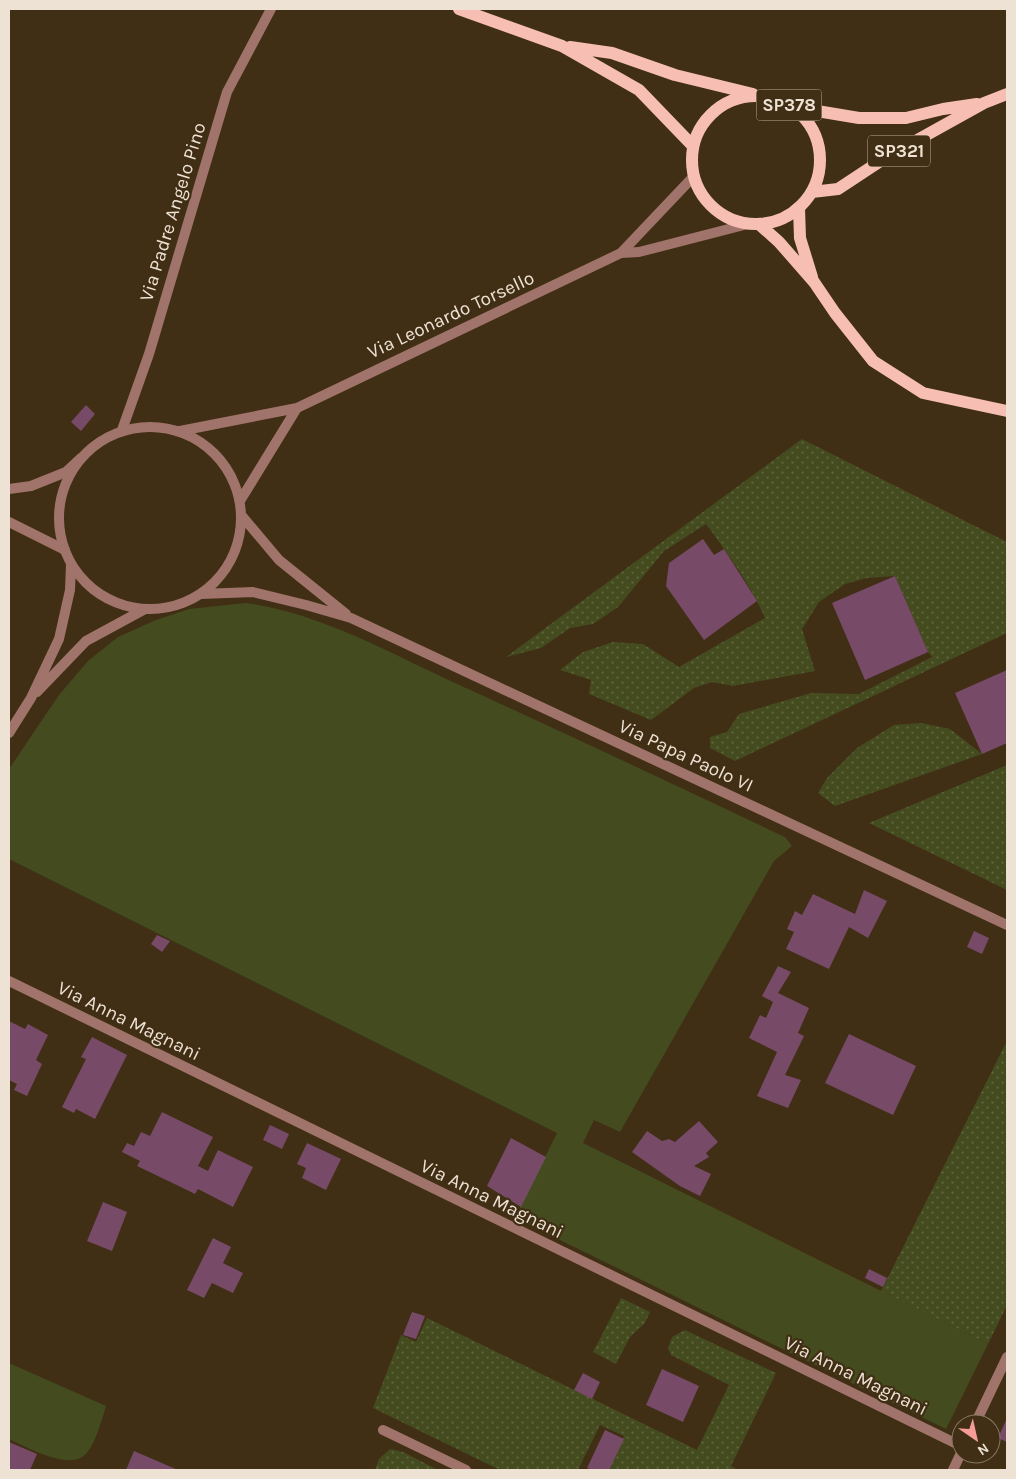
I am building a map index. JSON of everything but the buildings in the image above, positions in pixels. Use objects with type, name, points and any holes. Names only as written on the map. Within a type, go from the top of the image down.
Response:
[{"type":"main road","name":"SP378","points":[[459,9],[562,46],[639,90],[693,146]]},
{"type":"main road","name":"SP378","points":[[562,46],[612,53],[675,75],[775,98],[787,103],[803,115],[815,133],[821,152],[819,173],[812,192],[799,208],[781,219],[754,224],[724,216],[704,199],[694,176],[692,161],[693,146],[700,129],[711,114],[726,103],[743,97],[762,96]]},
{"type":"main road","name":"SP321","points":[[812,192],[838,189],[885,158],[984,103],[1007,94]]},
{"type":"main road","points":[[787,103],[817,111],[859,118],[906,118],[943,109],[984,103]]},
{"type":"main road","points":[[799,208],[800,238],[814,282]]},
{"type":"main road","points":[[754,224],[779,242],[814,282],[835,313],[873,361],[923,393],[1007,410]]},
{"type":"street","name":"Via Padre Angelo Pino","points":[[122,430],[152,344],[227,92],[271,9]]},
{"type":"street","points":[[621,253],[694,176]]},
{"type":"street","points":[[621,253],[639,252],[754,224]]},
{"type":"street","name":"Via Leonardo Torsello","points":[[180,431],[296,408],[621,253]]},
{"type":"street","points":[[240,501],[296,408]]},
{"type":"street","points":[[9,489],[31,486],[66,472],[81,458],[100,441],[122,430],[151,426],[180,431],[202,442],[220,458],[233,478],[240,501],[242,516],[239,539],[231,560],[218,579],[200,594],[183,603],[164,608],[145,609],[122,605],[102,596],[84,582],[71,564],[65,550],[59,526],[60,502],[68,478],[81,458]]},
{"type":"street","name":"Via Papa Paolo VI","points":[[242,516],[279,560],[351,618]]},
{"type":"street","points":[[9,522],[65,550]]},
{"type":"street","points":[[9,733],[31,698],[59,639],[70,590],[71,564]]},
{"type":"street","name":"Via Papa Paolo VI","points":[[200,594],[253,592],[306,604],[351,618],[450,666],[1007,925]]},
{"type":"street","points":[[31,698],[86,641],[145,609]]},
{"type":"street","name":"Via Anna Magnani","points":[[9,981],[951,1441]]},
{"type":"street","points":[[980,1414],[1007,1357]]},
{"type":"street","points":[[383,1430],[466,1470]]},
{"type":"green space","points":[[802,439],[1007,542],[1007,633],[735,761],[710,748],[710,737],[727,732],[739,714],[811,693],[859,694],[932,657],[928,652],[895,576],[867,578],[845,584],[819,602],[802,629],[815,671],[733,686],[712,682],[694,688],[651,720],[589,694],[591,680],[560,670],[583,652],[613,642],[643,644],[679,667],[765,618],[746,581],[706,524],[664,551],[618,607],[593,624],[570,628],[541,648],[506,657]]},
{"type":"green space","points":[[246,603],[300,615],[327,625],[379,647],[785,837],[792,846],[774,861],[620,1132],[594,1120],[583,1143],[988,1344],[953,1414],[951,1414],[951,1419],[946,1429],[515,1218],[557,1133],[9,859],[9,769],[59,695],[88,661],[118,637],[156,620],[189,609]]},
{"type":"green space","points":[[921,723],[950,729],[982,754],[835,806],[818,793],[827,778],[857,748],[894,725]]},
{"type":"green space","points":[[1007,765],[1007,890],[869,823]]},
{"type":"green space","points":[[1007,1041],[1007,1305],[988,1344],[881,1291]]},
{"type":"green space","points":[[621,1298],[650,1312],[645,1323],[630,1337],[616,1364],[593,1352]]},
{"type":"green space","points":[[427,1318],[697,1450],[729,1385],[671,1355],[668,1348],[672,1337],[685,1330],[776,1373],[731,1466],[738,1470],[607,1470],[624,1436],[600,1425],[578,1470],[500,1470],[373,1408],[401,1335],[416,1342]]},
{"type":"green space","points":[[9,1363],[106,1406],[94,1441],[82,1457],[74,1460],[55,1458],[9,1439]]},
{"type":"green space","points":[[390,1449],[403,1452],[438,1470],[375,1470],[379,1459]]}]
